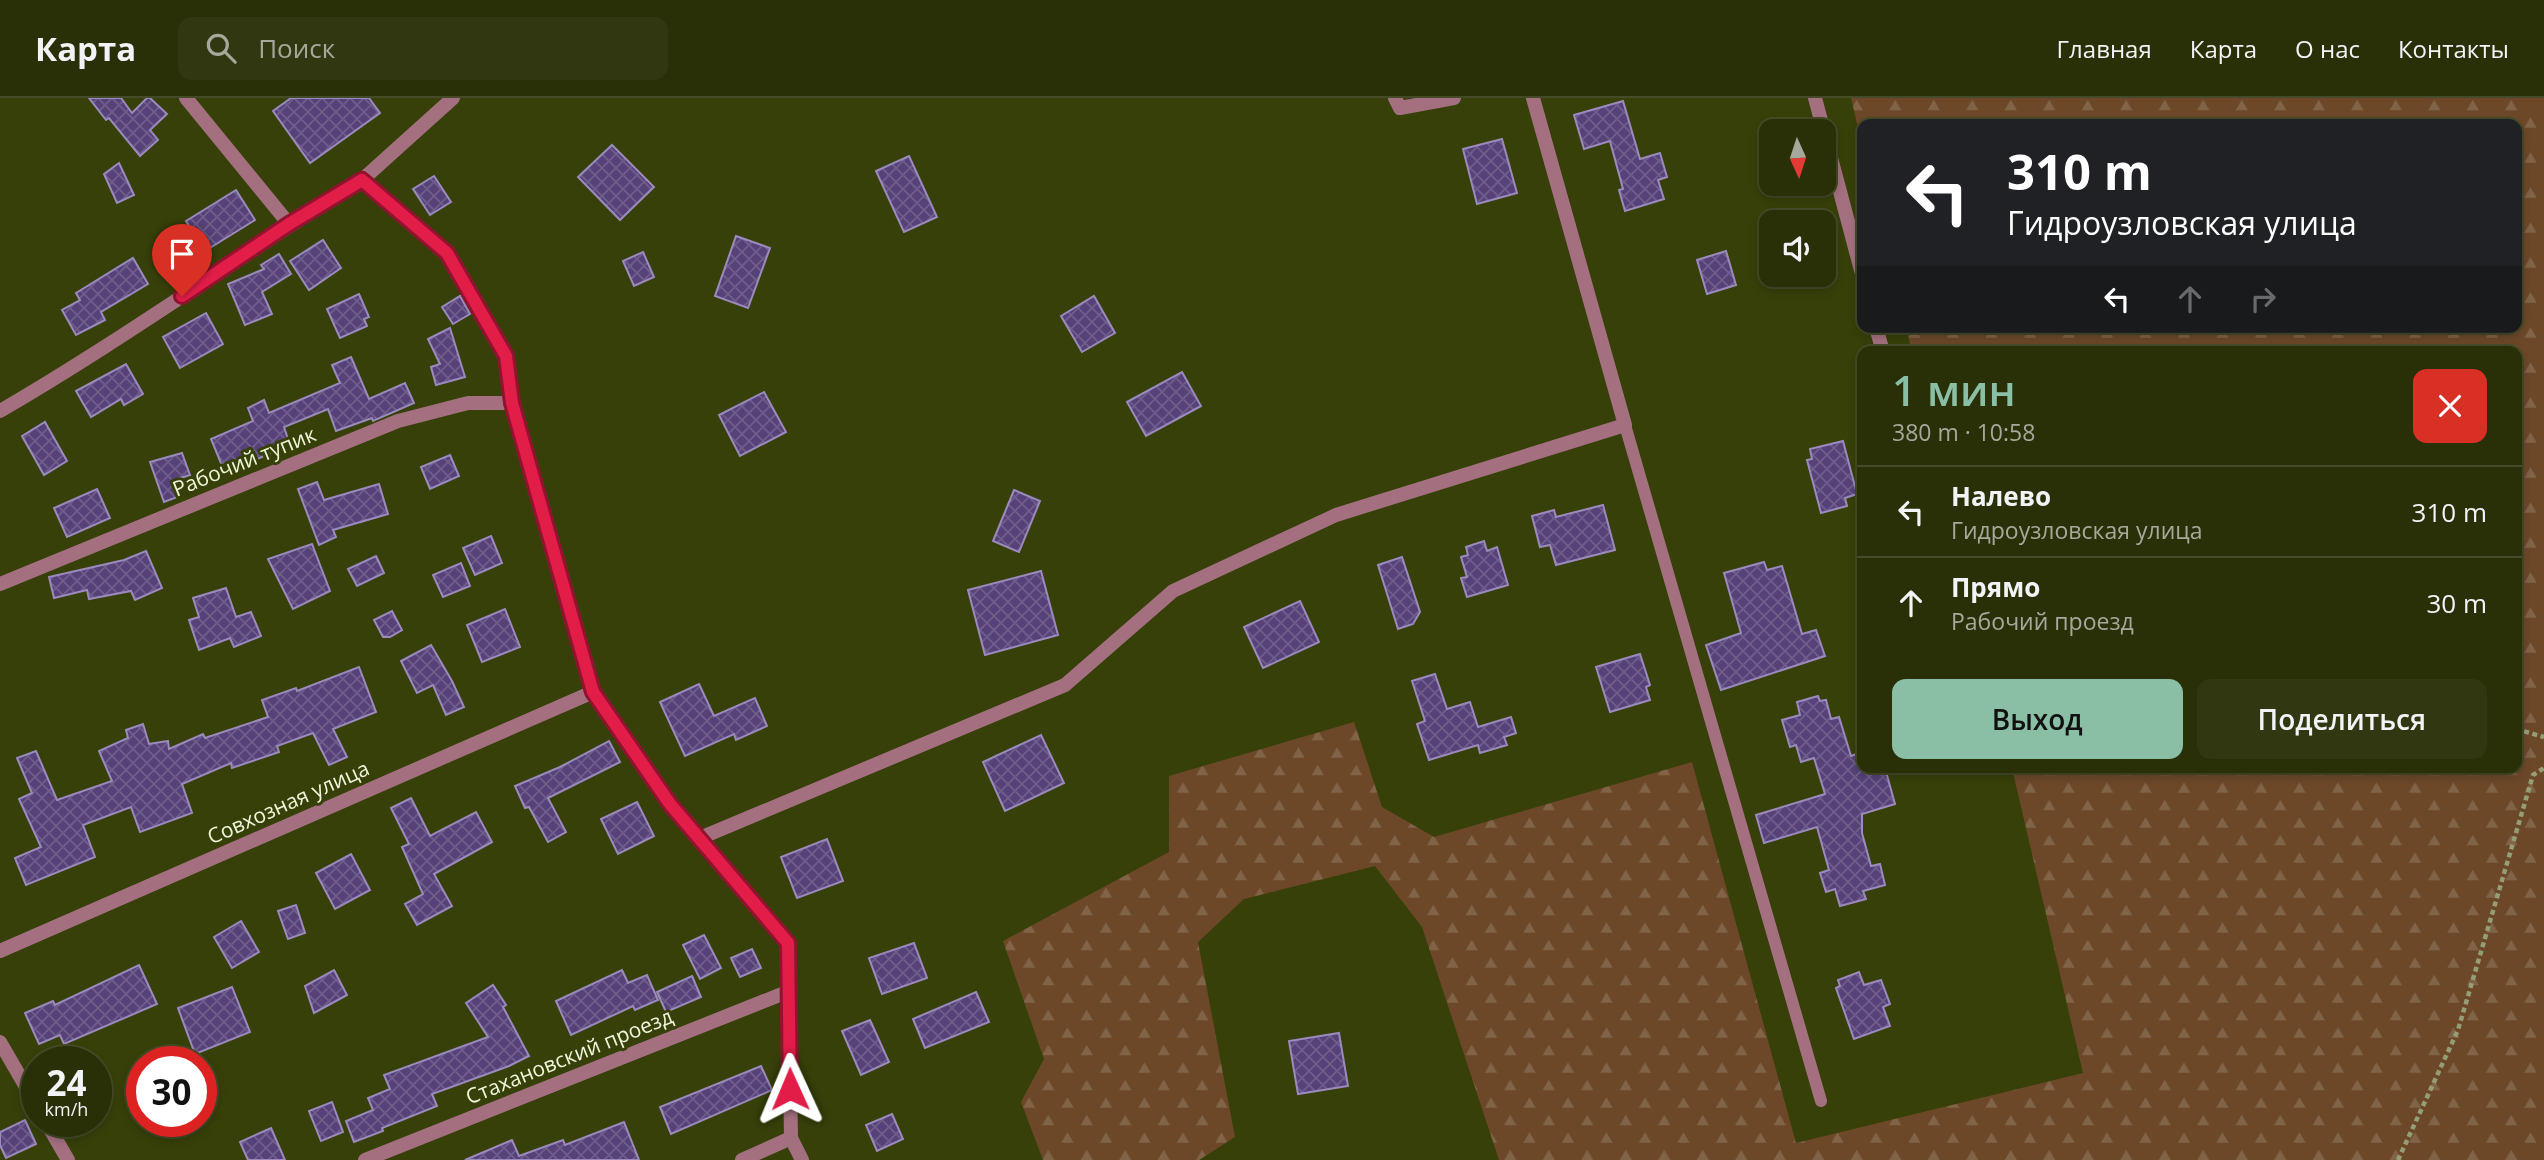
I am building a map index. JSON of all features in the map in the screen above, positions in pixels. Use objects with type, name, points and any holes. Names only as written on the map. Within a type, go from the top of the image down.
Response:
[{"type":"street","points":[[186,98],[289,224]]},
{"type":"street","points":[[0,411],[75,368],[289,224],[362,180],[453,98]]},
{"type":"street","points":[[1395,98],[1400,108],[1454,98]]},
{"type":"street","points":[[700,838],[1065,684],[1173,591],[1336,515],[1625,425],[1534,98]]},
{"type":"street","points":[[1815,98],[1857,255]]},
{"type":"street","points":[[362,180],[447,253],[506,356],[512,403],[593,692],[670,804],[788,943],[791,1138],[802,1160]]},
{"type":"street","name":"Рабочий тупик","points":[[0,584],[398,421],[468,403],[512,403]]},
{"type":"street","name":"Совхозная улица","points":[[0,951],[593,692]]},
{"type":"street","name":"Стахановский проезд","points":[[365,1160],[787,992]]},
{"type":"street","points":[[0,1042],[21,1078]]},
{"type":"street","points":[[55,1137],[68,1160]]},
{"type":"street","points":[[742,1160],[791,1138]]},
{"type":"lane","points":[[1625,425],[1821,1101]]},
{"type":"path","points":[[2522,731],[2544,737]]},
{"type":"path","points":[[2399,1160],[2458,1030],[2533,775],[2544,768]]},
{"type":"green space","points":[[1851,98],[2544,98],[2544,1160],[1499,1160],[1422,927],[1375,866],[1244,899],[1198,942],[1235,1137],[1199,1160],[1043,1160],[1021,1102],[1044,1059],[1003,941],[1169,852],[1169,776],[1354,722],[1382,807],[1434,837],[1692,762],[1796,1143],[2083,1073],[2013,773],[2522,773],[2522,346],[1911,346],[1907,333],[2522,333],[2522,119],[1857,119],[1857,124]]},
{"type":"building","points":[[89,98],[121,98],[132,113],[150,98],[167,114],[150,130],[158,140],[140,156]]},
{"type":"building","points":[[291,98],[369,98],[380,113],[310,163],[273,111]]},
{"type":"building","points":[[1623,101],[1640,159],[1660,153],[1667,177],[1658,180],[1664,199],[1625,211],[1619,190],[1623,189],[1610,141],[1584,149],[1574,115]]},
{"type":"building","points":[[1502,139],[1517,193],[1477,204],[1463,149]]},
{"type":"building","points":[[612,145],[654,187],[620,220],[578,177]]},
{"type":"building","points":[[909,156],[937,217],[904,232],[876,171]]},
{"type":"building","points":[[119,163],[134,195],[117,203],[104,174]]},
{"type":"building","points":[[434,176],[451,202],[430,215],[413,189]]},
{"type":"building","points":[[236,190],[255,220],[205,251],[186,221]]},
{"type":"building","points":[[736,236],[770,248],[748,308],[715,296]]},
{"type":"building","points":[[323,240],[341,268],[309,290],[290,261]]},
{"type":"building","points":[[1726,251],[1736,285],[1707,294],[1697,260]]},
{"type":"building","points":[[643,252],[654,277],[634,286],[623,261]]},
{"type":"building","points":[[279,254],[291,274],[262,292],[272,314],[245,325],[228,284],[264,269],[261,265]]},
{"type":"building","points":[[133,258],[148,284],[101,312],[105,320],[76,335],[62,310],[80,300],[76,293]]},
{"type":"building","points":[[359,294],[369,317],[364,319],[367,326],[340,338],[327,309]]},
{"type":"building","points":[[460,296],[470,314],[453,324],[442,307]]},
{"type":"building","points":[[1094,296],[1115,333],[1082,352],[1061,316]]},
{"type":"building","points":[[206,313],[223,344],[180,368],[163,337]]},
{"type":"building","points":[[450,328],[465,377],[436,385],[431,367],[440,364],[428,339]]},
{"type":"building","points":[[351,357],[369,399],[405,383],[414,403],[373,421],[372,418],[336,431],[328,409],[284,427],[290,445],[225,473],[211,439],[253,421],[248,408],[264,400],[269,413],[340,383],[332,365]]},
{"type":"building","points":[[126,364],[143,394],[124,405],[121,399],[91,417],[76,391]]},
{"type":"building","points":[[1182,372],[1201,406],[1146,436],[1127,402]]},
{"type":"building","points":[[764,392],[786,432],[740,456],[719,415]]},
{"type":"building","points":[[45,422],[67,461],[44,475],[22,436]]},
{"type":"building","points":[[1843,441],[1857,494],[1845,498],[1847,506],[1821,513],[1807,460],[1812,459],[1810,449]]},
{"type":"building","points":[[182,453],[190,475],[174,480],[180,496],[164,502],[150,462]]},
{"type":"building","points":[[450,455],[459,476],[430,489],[421,467]]},
{"type":"building","points":[[317,482],[324,500],[379,484],[388,514],[333,530],[336,537],[319,545],[298,489]]},
{"type":"building","points":[[97,489],[110,518],[67,537],[54,508]]},
{"type":"building","points":[[1014,490],[1040,501],[1019,552],[993,541]]},
{"type":"building","points":[[1603,505],[1615,550],[1556,565],[1550,545],[1540,547],[1532,516],[1554,510],[1556,517]]},
{"type":"building","points":[[491,536],[502,563],[475,575],[463,548]]},
{"type":"building","points":[[1484,541],[1487,551],[1497,547],[1508,585],[1467,597],[1461,578],[1467,577],[1461,557],[1468,555],[1466,547]]},
{"type":"building","points":[[312,544],[330,591],[293,609],[268,559]]},
{"type":"building","points":[[146,551],[162,588],[135,600],[131,591],[89,599],[87,590],[54,598],[49,577],[124,560]]},
{"type":"building","points":[[376,556],[384,573],[357,586],[348,569]]},
{"type":"building","points":[[1402,557],[1420,612],[1413,624],[1398,629],[1378,565]]},
{"type":"building","points":[[1764,562],[1767,570],[1782,566],[1802,634],[1816,630],[1825,656],[1721,690],[1706,645],[1741,633],[1724,573]]},
{"type":"building","points":[[461,563],[470,586],[443,597],[433,575]]},
{"type":"building","points":[[1041,571],[1058,635],[985,655],[968,590]]},
{"type":"building","points":[[226,588],[236,617],[251,612],[261,636],[234,647],[230,638],[199,650],[189,620],[199,617],[193,598]]},
{"type":"building","points":[[1300,601],[1319,642],[1263,668],[1244,627]]},
{"type":"building","points":[[505,609],[520,647],[482,662],[467,625]]},
{"type":"building","points":[[392,611],[402,630],[390,637],[383,637],[374,620]]},
{"type":"building","points":[[431,645],[464,707],[446,715],[433,685],[417,693],[401,661]]},
{"type":"building","points":[[1640,654],[1650,685],[1646,687],[1650,700],[1610,712],[1596,667]]},
{"type":"building","points":[[359,667],[376,712],[333,729],[347,757],[329,765],[313,733],[277,746],[279,752],[232,768],[231,763],[182,784],[192,813],[140,832],[131,807],[83,825],[95,857],[26,885],[15,858],[41,847],[19,799],[32,793],[17,758],[36,751],[57,800],[112,781],[99,751],[128,738],[126,730],[143,724],[149,744],[168,741],[169,749],[203,734],[205,738],[268,717],[262,700],[296,688],[297,691]]},
{"type":"building","points":[[1435,674],[1447,709],[1470,702],[1478,727],[1511,717],[1516,733],[1504,737],[1507,745],[1480,753],[1478,745],[1429,760],[1417,724],[1425,721],[1412,681]]},
{"type":"building","points":[[699,684],[714,716],[755,698],[767,726],[736,740],[734,734],[685,756],[660,702]]},
{"type":"building","points":[[1818,696],[1820,701],[1826,700],[1831,719],[1839,717],[1851,756],[1857,754],[1857,773],[1886,773],[1895,804],[1862,814],[1862,833],[1871,866],[1880,864],[1885,885],[1863,891],[1866,899],[1840,906],[1835,889],[1826,892],[1820,873],[1829,870],[1817,827],[1764,843],[1756,815],[1825,794],[1814,758],[1801,762],[1796,745],[1790,747],[1782,720],[1800,715],[1797,702]]},
{"type":"building","points":[[1041,735],[1064,783],[1005,811],[983,762]]},
{"type":"building","points":[[609,741],[620,762],[548,798],[566,832],[548,842],[529,807],[525,808],[515,786],[560,767]]},
{"type":"building","points":[[411,798],[430,836],[476,812],[492,842],[434,874],[452,906],[417,925],[405,904],[423,894],[402,847],[409,844],[391,808]]},
{"type":"building","points":[[637,802],[654,836],[618,854],[601,819]]},
{"type":"building","points":[[827,839],[843,881],[797,898],[781,857]]},
{"type":"building","points":[[351,854],[370,890],[335,909],[316,873]]},
{"type":"building","points":[[296,905],[305,933],[288,939],[278,911]]},
{"type":"building","points":[[241,921],[259,952],[232,968],[214,937]]},
{"type":"building","points":[[704,935],[721,968],[700,979],[683,945]]},
{"type":"building","points":[[914,943],[927,978],[882,994],[869,958]]},
{"type":"building","points":[[752,949],[761,968],[740,977],[731,958]]},
{"type":"building","points":[[139,965],[157,1004],[64,1044],[60,1035],[39,1044],[25,1013],[53,1001],[55,1005]]},
{"type":"building","points":[[334,970],[347,995],[314,1013],[305,986]]},
{"type":"building","points":[[622,970],[628,983],[647,975],[658,1000],[635,1010],[633,1006],[571,1035],[556,1001]]},
{"type":"building","points":[[1859,972],[1864,985],[1881,980],[1890,1004],[1883,1007],[1890,1026],[1854,1039],[1836,988],[1840,986],[1838,980]]},
{"type":"building","points":[[692,976],[701,997],[666,1012],[657,992]]},
{"type":"building","points":[[493,985],[506,1005],[503,1007],[529,1056],[432,1094],[437,1106],[354,1142],[346,1121],[373,1110],[368,1098],[390,1089],[384,1075],[488,1037],[466,1003]]},
{"type":"building","points":[[232,987],[250,1032],[215,1046],[192,1046],[178,1008]]},
{"type":"building","points":[[976,992],[989,1022],[925,1048],[913,1019]]},
{"type":"building","points":[[870,1020],[889,1062],[861,1075],[842,1031]]},
{"type":"building","points":[[1339,1033],[1348,1086],[1298,1094],[1289,1041]]},
{"type":"building","points":[[761,1066],[772,1090],[671,1134],[660,1107]]},
{"type":"building","points":[[332,1102],[343,1132],[321,1141],[309,1111]]},
{"type":"building","points":[[892,1114],[903,1139],[877,1151],[866,1125]]},
{"type":"building","points":[[21,1122],[21,1137],[33,1137],[36,1144],[6,1158],[0,1145],[0,1132]]},
{"type":"building","points":[[624,1122],[639,1160],[465,1160],[512,1140],[519,1156],[563,1140],[565,1145]]},
{"type":"building","points":[[271,1128],[285,1160],[248,1160],[240,1142]]},
{"type":"route","points":[[182,296],[289,224],[362,180],[447,253],[506,356],[512,403],[593,692],[670,804],[788,943],[790,1089]]}]
